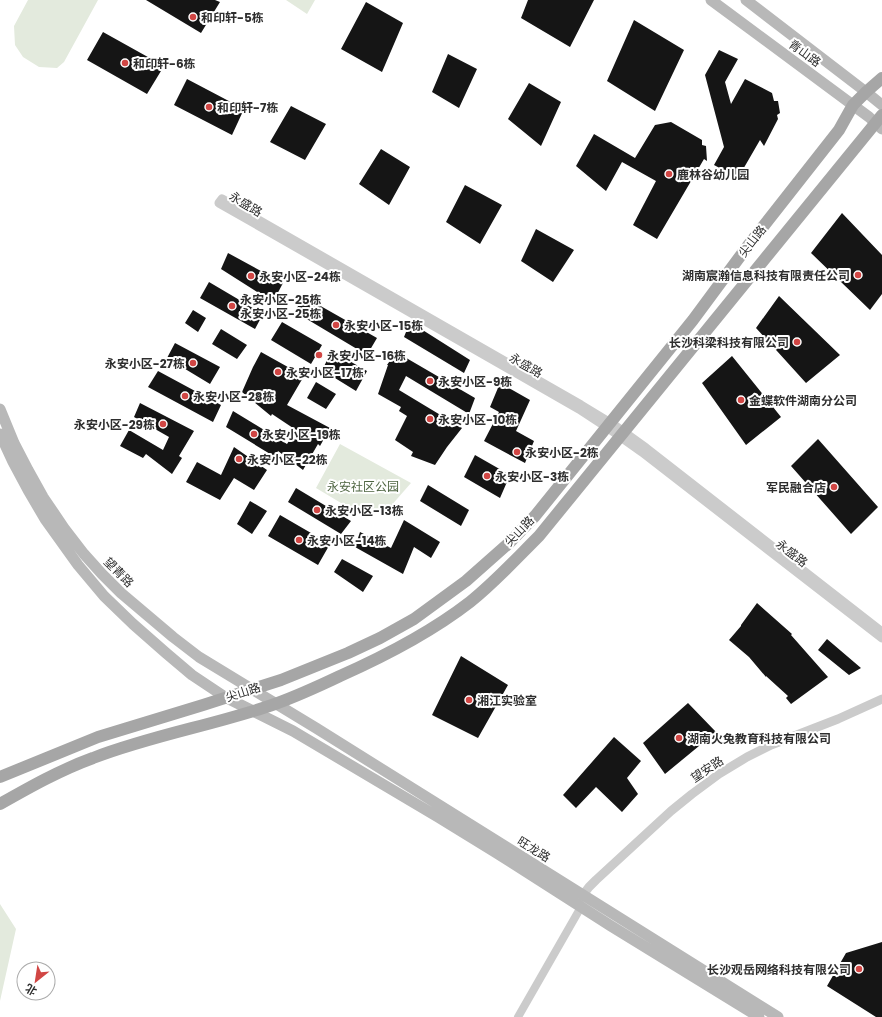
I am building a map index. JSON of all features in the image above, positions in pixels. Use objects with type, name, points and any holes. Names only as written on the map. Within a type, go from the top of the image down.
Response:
[{"type":"main road","name":"青山路","points":[[711,0],[853,105],[880,122]]},
{"type":"main road","name":"青山路","points":[[746,0],[882,105]]},
{"type":"main road","name":"尖山路","points":[[0,777],[98,737],[281,680],[348,653],[414,619],[447,596],[484,566],[535,516],[693,320],[747,247],[839,130],[853,105],[882,78]]},
{"type":"main road","name":"尖山路","points":[[0,804],[53,775],[93,758],[129,746],[224,720],[304,693],[385,655],[457,612],[502,573],[538,536],[880,122]]},
{"type":"main road","name":"望青路","points":[[0,409],[14,443],[43,497],[64,528],[102,574],[126,598],[172,638],[251,690],[275,703]]},
{"type":"main road","name":"望青路","points":[[0,434],[12,462],[45,519],[78,565],[104,596],[132,624],[192,675],[226,698],[253,711]]},
{"type":"main road","name":"旺龙路","points":[[275,703],[582,901],[758,1017]]},
{"type":"main road","name":"旺龙路","points":[[253,711],[293,731],[495,852],[582,901],[778,1017]]},
{"type":"street","name":"永盛路","points":[[608,425],[219,203],[222,199],[574,401],[608,425],[622,435],[652,453],[882,632]]},
{"type":"street","name":"永盛路","points":[[622,435],[882,638]]},
{"type":"street","name":"望安路","points":[[582,901],[596,880],[671,811],[719,774],[771,745],[838,719],[882,699]]},
{"type":"street","name":"望安路","points":[[582,901],[674,816],[721,779],[773,750],[840,724],[882,705]]},
{"type":"street","points":[[518,1017],[582,901]]},
{"type":"green space","points":[[28,0],[98,0],[64,62],[57,68],[39,67],[23,57],[15,45],[14,26]]},
{"type":"green space","points":[[286,0],[315,0],[307,14]]},
{"type":"green space","name":"永安社区公园","points":[[340,444],[411,483],[390,507],[366,518],[316,488]]},
{"type":"green space","points":[[0,904],[16,929],[0,1001]]},
{"type":"building","name":"和印轩-5栋","points":[[146,0],[215,0],[220,2],[201,33]]},
{"type":"building","points":[[528,0],[594,0],[570,47],[521,18]]},
{"type":"building","points":[[366,2],[403,23],[382,72],[341,49]]},
{"type":"building","points":[[634,20],[684,50],[655,111],[607,81]]},
{"type":"building","name":"和印轩-6栋","points":[[103,32],[164,66],[147,94],[87,60]]},
{"type":"building","points":[[719,50],[738,59],[725,82],[731,104],[745,79],[772,93],[774,101],[778,101],[780,113],[777,115],[778,119],[764,146],[760,140],[738,178],[714,165],[724,147],[705,75]]},
{"type":"building","points":[[448,54],[477,69],[459,108],[432,92]]},
{"type":"building","name":"和印轩-7栋","points":[[187,79],[244,109],[232,135],[174,105]]},
{"type":"building","points":[[529,83],[561,102],[541,146],[508,119]]},
{"type":"building","points":[[291,106],[326,124],[305,160],[270,142]]},
{"type":"building","name":"鹿林谷幼儿园","points":[[671,122],[702,140],[702,145],[706,146],[707,161],[704,159],[657,239],[633,225],[656,181],[622,162],[606,191],[576,166],[594,134],[635,158],[655,125]]},
{"type":"building","points":[[381,149],[410,167],[389,205],[359,184]]},
{"type":"building","points":[[465,185],[502,205],[480,244],[446,222]]},
{"type":"building","name":"湖南宸瀚信息科技有限责任公司","points":[[842,213],[882,255],[882,294],[870,310],[811,253]]},
{"type":"building","points":[[536,229],[574,250],[553,282],[521,261]]},
{"type":"building","name":"永安小区-24栋","points":[[228,253],[283,283],[273,302],[221,269]]},
{"type":"building","name":"永安小区-25栋 永安小区-25栋","points":[[209,282],[263,314],[255,329],[200,298]]},
{"type":"building","name":"永安小区-15栋","points":[[303,296],[377,338],[367,355],[295,312]]},
{"type":"building","name":"长沙科梁科技有限公司","points":[[779,296],[840,355],[806,383],[756,328]]},
{"type":"building","points":[[193,310],[206,318],[198,332],[185,323]]},
{"type":"building","points":[[282,322],[322,345],[311,364],[271,340]]},
{"type":"building","points":[[410,322],[470,360],[464,373],[404,337]]},
{"type":"building","points":[[221,329],[247,345],[237,359],[212,344]]},
{"type":"building","name":"永安小区-27栋","points":[[175,343],[220,367],[210,384],[167,358]]},
{"type":"building","points":[[332,351],[367,371],[356,391],[322,370]]},
{"type":"building","points":[[261,352],[304,376],[287,405],[330,428],[320,446],[318,444],[303,470],[278,451],[275,457],[226,427],[233,411],[287,444],[296,430],[272,414],[271,416],[242,392]]},
{"type":"building","points":[[396,352],[475,398],[469,414],[406,376],[399,390],[462,428],[435,465],[411,456],[413,452],[395,440],[407,416],[399,411],[401,407],[378,394],[387,365]]},
{"type":"building","name":"金蝶软件湖南分公司","points":[[732,356],[781,417],[746,445],[702,383]]},
{"type":"building","name":"永安小区-28栋","points":[[158,371],[221,405],[213,422],[148,387]]},
{"type":"building","name":"永安小区-17栋","points":[[316,382],[336,394],[326,409],[307,398]]},
{"type":"building","points":[[500,383],[530,400],[516,431],[534,441],[525,463],[484,441],[499,412],[490,407]]},
{"type":"building","points":[[140,403],[194,431],[179,456],[182,458],[172,474],[146,454],[143,458],[120,446],[129,430],[163,450],[169,437],[134,417]]},
{"type":"building","name":"军民融合店","points":[[818,439],[878,507],[851,534],[791,466]]},
{"type":"building","points":[[234,447],[267,470],[254,490],[234,478],[220,500],[186,482],[197,462],[221,475]]},
{"type":"building","name":"永安小区-3栋","points":[[475,455],[510,475],[500,498],[464,477]]},
{"type":"building","points":[[428,485],[469,510],[461,526],[420,501]]},
{"type":"building","name":"永安小区-13栋","points":[[296,488],[351,521],[341,534],[288,502]]},
{"type":"building","points":[[250,501],[267,511],[252,534],[237,524]]},
{"type":"building","name":"永安小区-14栋","points":[[280,515],[330,544],[318,565],[268,536]]},
{"type":"building","points":[[404,520],[440,542],[431,558],[414,547],[403,574],[355,547],[360,532],[391,548]]},
{"type":"building","points":[[342,559],[373,576],[363,592],[334,572]]},
{"type":"building","points":[[757,603],[792,634],[791,635],[828,677],[791,704],[786,698],[788,696],[766,677],[749,657],[729,640]]},
{"type":"building","points":[[827,639],[861,668],[849,675],[818,650]]},
{"type":"building","name":"湘江实验室","points":[[461,656],[508,685],[478,738],[432,715]]},
{"type":"building","name":"湖南火兔教育科技有限公司","points":[[688,703],[716,732],[665,774],[643,743]]},
{"type":"building","points":[[614,737],[641,761],[627,778],[638,794],[622,812],[596,787],[576,808],[563,795]]},
{"type":"building","name":"长沙观岳网络科技有限公司","points":[[882,942],[882,1017],[876,1017],[827,986],[846,953]]},
{"type":"place","name":"和印轩-5栋","points":[[193,17]]},
{"type":"place","name":"和印轩-6栋","points":[[125,63]]},
{"type":"place","name":"和印轩-7栋","points":[[209,107]]},
{"type":"place","name":"鹿林谷幼儿园","points":[[669,174]]},
{"type":"place","name":"湖南宸瀚信息科技有限责任公司","points":[[858,275]]},
{"type":"place","name":"永安小区-24栋","points":[[251,276]]},
{"type":"place","name":"永安小区-25栋 永安小区-25栋","points":[[232,306]]},
{"type":"place","name":"永安小区-15栋","points":[[336,325]]},
{"type":"place","name":"长沙科梁科技有限公司","points":[[797,342]]},
{"type":"place","name":"永安小区-16栋","points":[[319,355]]},
{"type":"place","name":"永安小区-27栋","points":[[193,363]]},
{"type":"place","name":"永安小区-17栋","points":[[278,372]]},
{"type":"place","name":"永安小区-9栋","points":[[430,381]]},
{"type":"place","name":"永安小区-28栋","points":[[185,396]]},
{"type":"place","name":"金蝶软件湖南分公司","points":[[741,400]]},
{"type":"place","name":"永安小区-10栋","points":[[430,419]]},
{"type":"place","name":"永安小区-29栋","points":[[163,424]]},
{"type":"place","name":"永安小区-19栋","points":[[254,434]]},
{"type":"place","name":"永安小区-2栋","points":[[517,452]]},
{"type":"place","name":"永安小区-22栋","points":[[239,459]]},
{"type":"place","name":"永安小区-3栋","points":[[487,476]]},
{"type":"place","name":"军民融合店","points":[[834,487]]},
{"type":"place","name":"永安小区-13栋","points":[[317,510]]},
{"type":"place","name":"永安小区-14栋","points":[[299,540]]},
{"type":"place","name":"湘江实验室","points":[[469,700]]},
{"type":"place","name":"湖南火兔教育科技有限公司","points":[[679,738]]},
{"type":"place","name":"长沙观岳网络科技有限公司","points":[[859,969]]}]
